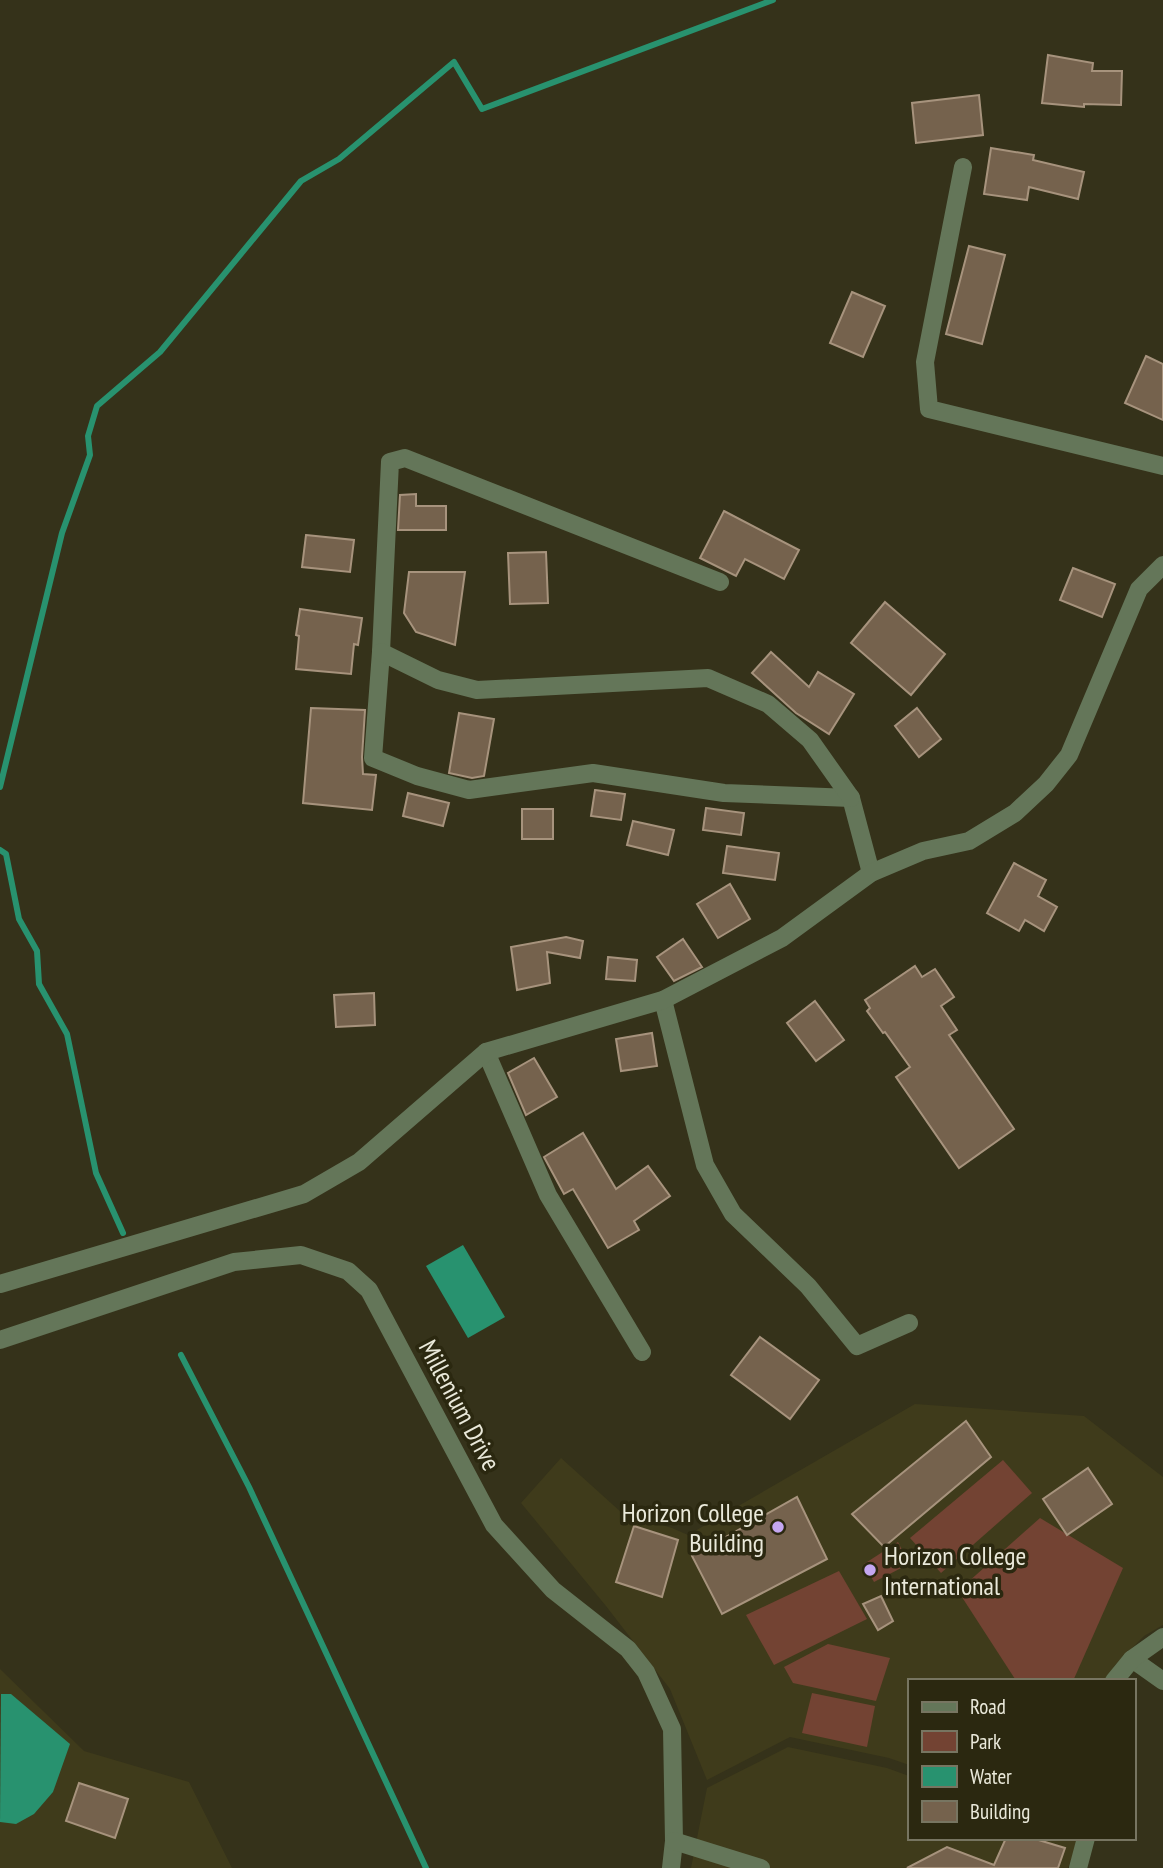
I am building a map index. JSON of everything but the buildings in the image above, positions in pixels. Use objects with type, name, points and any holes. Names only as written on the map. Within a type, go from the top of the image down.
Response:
[{"type":"street","points":[[963,167],[925,362],[929,409],[1163,466]]},
{"type":"street","points":[[720,582],[405,458],[390,461],[373,758],[417,776],[469,790],[593,773],[724,793],[851,798]]},
{"type":"street","points":[[0,1284],[304,1194],[359,1162],[486,1052],[663,1000],[782,937],[871,873],[923,850],[969,841],[1015,813],[1046,784],[1069,755],[1139,589],[1163,565]]},
{"type":"street","points":[[381,652],[438,680],[477,690],[708,678],[768,704],[810,740],[851,798],[871,873]]},
{"type":"street","points":[[663,1000],[705,1165],[733,1214],[808,1286],[857,1346],[909,1324]]},
{"type":"street","points":[[486,1052],[548,1195],[642,1352]]},
{"type":"street","name":"Millenium Drive","points":[[0,1340],[234,1262],[301,1255],[348,1271],[369,1290],[494,1525],[554,1590],[628,1649],[646,1672],[672,1729],[674,1841],[671,1868]]},
{"type":"street","points":[[1116,1679],[1132,1659],[1163,1637]]},
{"type":"street","points":[[1132,1659],[1163,1681]]},
{"type":"street","points":[[1078,1868],[1085,1840]]},
{"type":"street","points":[[674,1841],[761,1868]]},
{"type":"shaded area","name":"Horizon College International","points":[[915,1404],[1084,1416],[1163,1477],[1163,1625],[1144,1636],[1115,1665],[1106,1679],[908,1679],[908,1765],[889,1758],[790,1737],[707,1780],[670,1689],[521,1503],[561,1458],[622,1513],[688,1535]]},
{"type":"shaded area","points":[[0,1669],[84,1751],[189,1782],[232,1868],[0,1868]]},
{"type":"shaded area","points":[[788,1747],[887,1768],[908,1776],[908,1840],[1078,1840],[1068,1868],[691,1868],[707,1788]]},
{"type":"green space","points":[[1003,1460],[1032,1493],[941,1573],[910,1538]]},
{"type":"green space","points":[[1040,1518],[1123,1568],[1074,1679],[1015,1679],[958,1591]]},
{"type":"green space","points":[[898,1542],[909,1564],[874,1582],[864,1564]]},
{"type":"green space","points":[[839,1571],[867,1619],[774,1665],[746,1615]]},
{"type":"green space","points":[[828,1644],[890,1658],[876,1701],[793,1683],[784,1667]]},
{"type":"green space","points":[[812,1693],[875,1706],[867,1747],[802,1733]]},
{"type":"water","points":[[463,1245],[505,1317],[468,1338],[426,1266]]},
{"type":"water","points":[[1,1694],[11,1694],[70,1744],[53,1792],[34,1814],[16,1824],[0,1822]]},
{"type":"waterway","points":[[0,787],[62,533],[90,455],[88,436],[97,406],[160,352],[301,181],[339,159],[454,62],[482,109],[773,0]]},
{"type":"waterway","points":[[0,850],[6,854],[19,919],[37,951],[39,984],[67,1034],[96,1173],[123,1233]]},
{"type":"waterway","points":[[181,1355],[249,1487],[426,1868]]},
{"type":"place","name":"Horizon College Building","points":[[778,1527]]},
{"type":"place","name":"Horizon College International","points":[[870,1570]]}]
